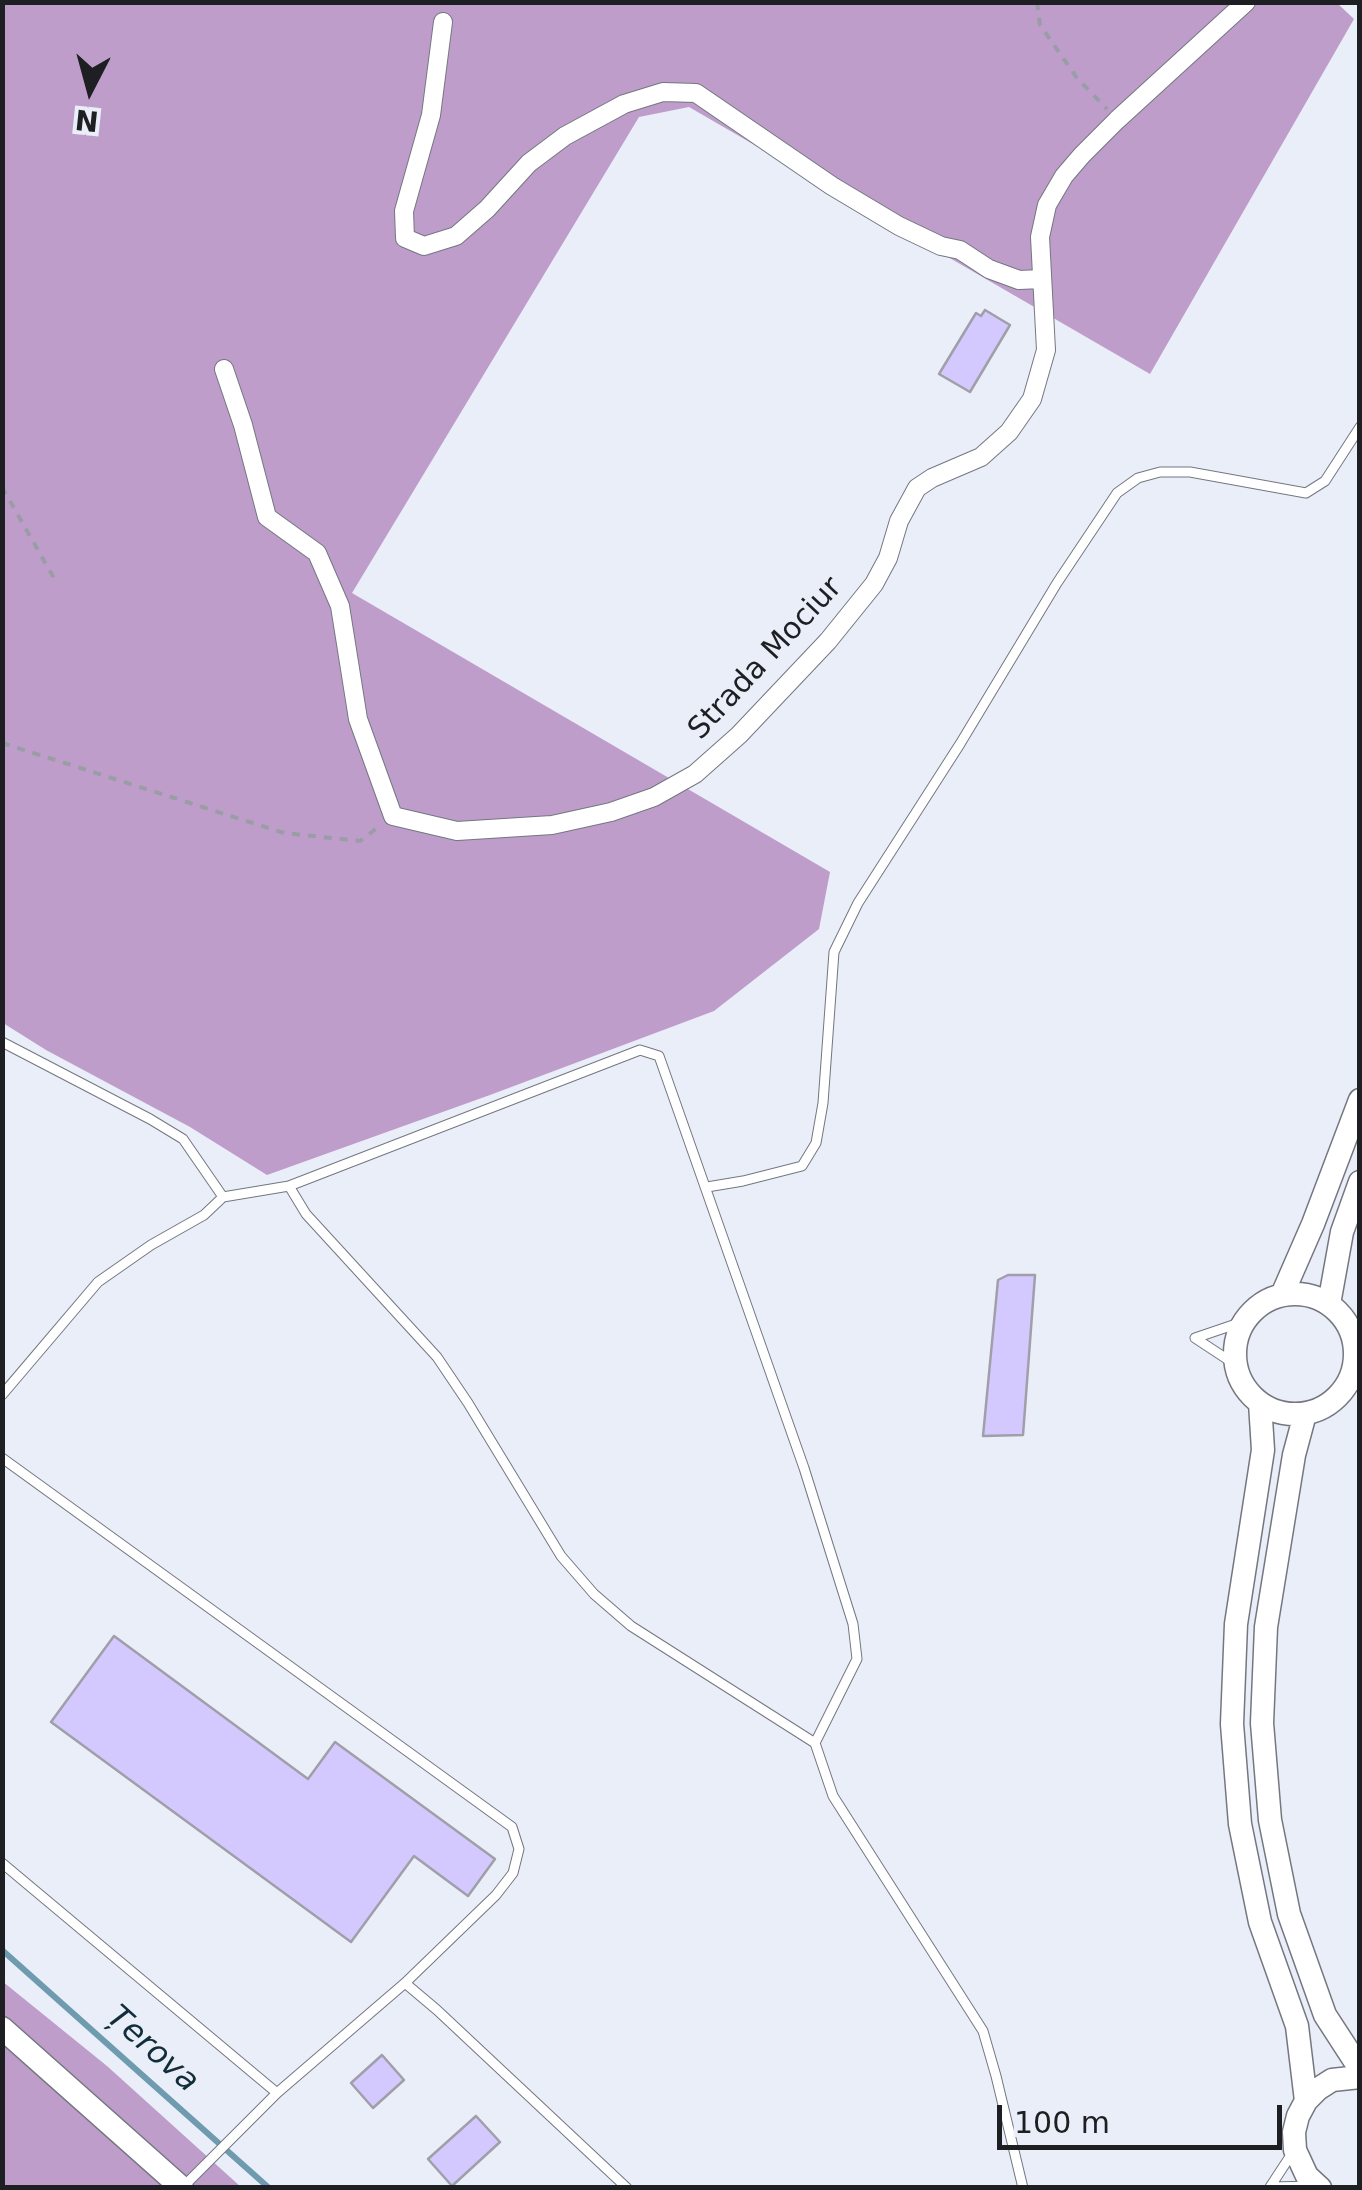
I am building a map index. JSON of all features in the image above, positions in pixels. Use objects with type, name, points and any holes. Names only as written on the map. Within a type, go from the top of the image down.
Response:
[{"type":"street","name":"Strada Mociur","points":[[393,816],[456,831],[552,825],[611,812],[654,797],[695,774],[738,735],[828,641],[874,584],[888,558],[898,522],[917,488],[981,457],[1009,432],[1032,399],[1046,350],[1040,237],[1047,204],[1064,176],[1117,120],[1246,2]]},
{"type":"street","points":[[443,22],[431,115],[404,212],[404,238],[424,246],[456,236],[529,163],[565,136],[624,104],[663,92],[696,93],[832,186],[899,226],[941,246],[960,250],[989,269],[1019,280],[1041,279]]},
{"type":"street","points":[[224,369],[267,518],[317,552],[340,606],[358,719],[393,816]]},
{"type":"street","points":[[1282,1296],[1360,1100]]},
{"type":"street","points":[[1329,1304],[1342,1232],[1360,1182]]},
{"type":"street","points":[[1298,1294],[1329,1304],[1341,1314],[1357,1345],[1352,1387],[1320,1410],[1305,1414],[1274,1411],[1260,1403],[1248,1393],[1236,1365],[1238,1335],[1245,1321],[1268,1300],[1282,1296],[1298,1294]]},
{"type":"street","points":[[1260,1403],[1263,1450],[1248,1501],[1236,1624],[1232,1724],[1240,1824],[1260,1922],[1297,2026],[1306,2100]]},
{"type":"street","points":[[1305,1414],[1294,1455],[1266,1626],[1262,1724],[1268,1801],[1289,1914],[1325,2016],[1360,2069]]},
{"type":"street","points":[[2,2028],[182,2188]]},
{"type":"street","points":[[1319,2187],[1300,2164],[1295,2150],[1298,2116],[1306,2100],[1318,2089],[1332,2080],[1360,2076]]},
{"type":"lane","points":[[707,1187],[802,1166],[816,1143],[834,952],[858,903],[1116,493],[1138,478],[1160,472],[1190,472],[1306,493],[1325,481],[1360,427]]},
{"type":"lane","points":[[2,1042],[183,1139],[223,1198]]},
{"type":"lane","points":[[2,1395],[98,1282],[204,1215],[223,1198],[289,1186],[640,1050],[659,1056],[804,1468],[854,1624],[857,1659],[816,1743]]},
{"type":"lane","points":[[289,1186],[306,1214],[437,1357],[561,1556],[594,1594],[630,1626],[816,1743],[833,1796],[983,2031],[1023,2188]]},
{"type":"lane","points":[[1236,1365],[1195,1338],[1245,1321]]},
{"type":"lane","points":[[2,1458],[512,1826],[519,1849],[513,1872],[496,1894],[405,1983],[277,2093],[182,2188]]},
{"type":"lane","points":[[2,1863],[277,2093]]},
{"type":"lane","points":[[405,1983],[627,2188]]},
{"type":"lane","points":[[1295,2150],[1270,2187],[1319,2187]]},
{"type":"path","points":[[1038,2],[1040,25],[1076,78],[1117,120]]},
{"type":"path","points":[[2,487],[56,580]]},
{"type":"path","points":[[2,743],[284,832],[360,840],[393,816]]},
{"type":"shaded area","points":[[1336,2],[1354,19],[1150,374],[689,107],[639,117],[352,593],[830,872],[819,929],[714,1011],[267,1175],[190,1127],[3,1023],[2,3]]},
{"type":"shaded area","points":[[2,1981],[107,2066],[241,2187],[3,2187]]},
{"type":"building","points":[[985,310],[1010,325],[970,392],[939,374],[976,313],[981,316]]},
{"type":"building","points":[[1008,1275],[1035,1275],[1023,1435],[983,1436],[998,1280]]},
{"type":"building","points":[[114,1636],[308,1779],[335,1742],[495,1859],[468,1896],[414,1856],[351,1942],[51,1722]]},
{"type":"building","points":[[382,2055],[404,2080],[373,2108],[351,2083]]},
{"type":"building","points":[[476,2116],[500,2142],[452,2186],[428,2159]]},
{"type":"waterway","name":"Țerova","points":[[2,1950],[269,2188]]}]
